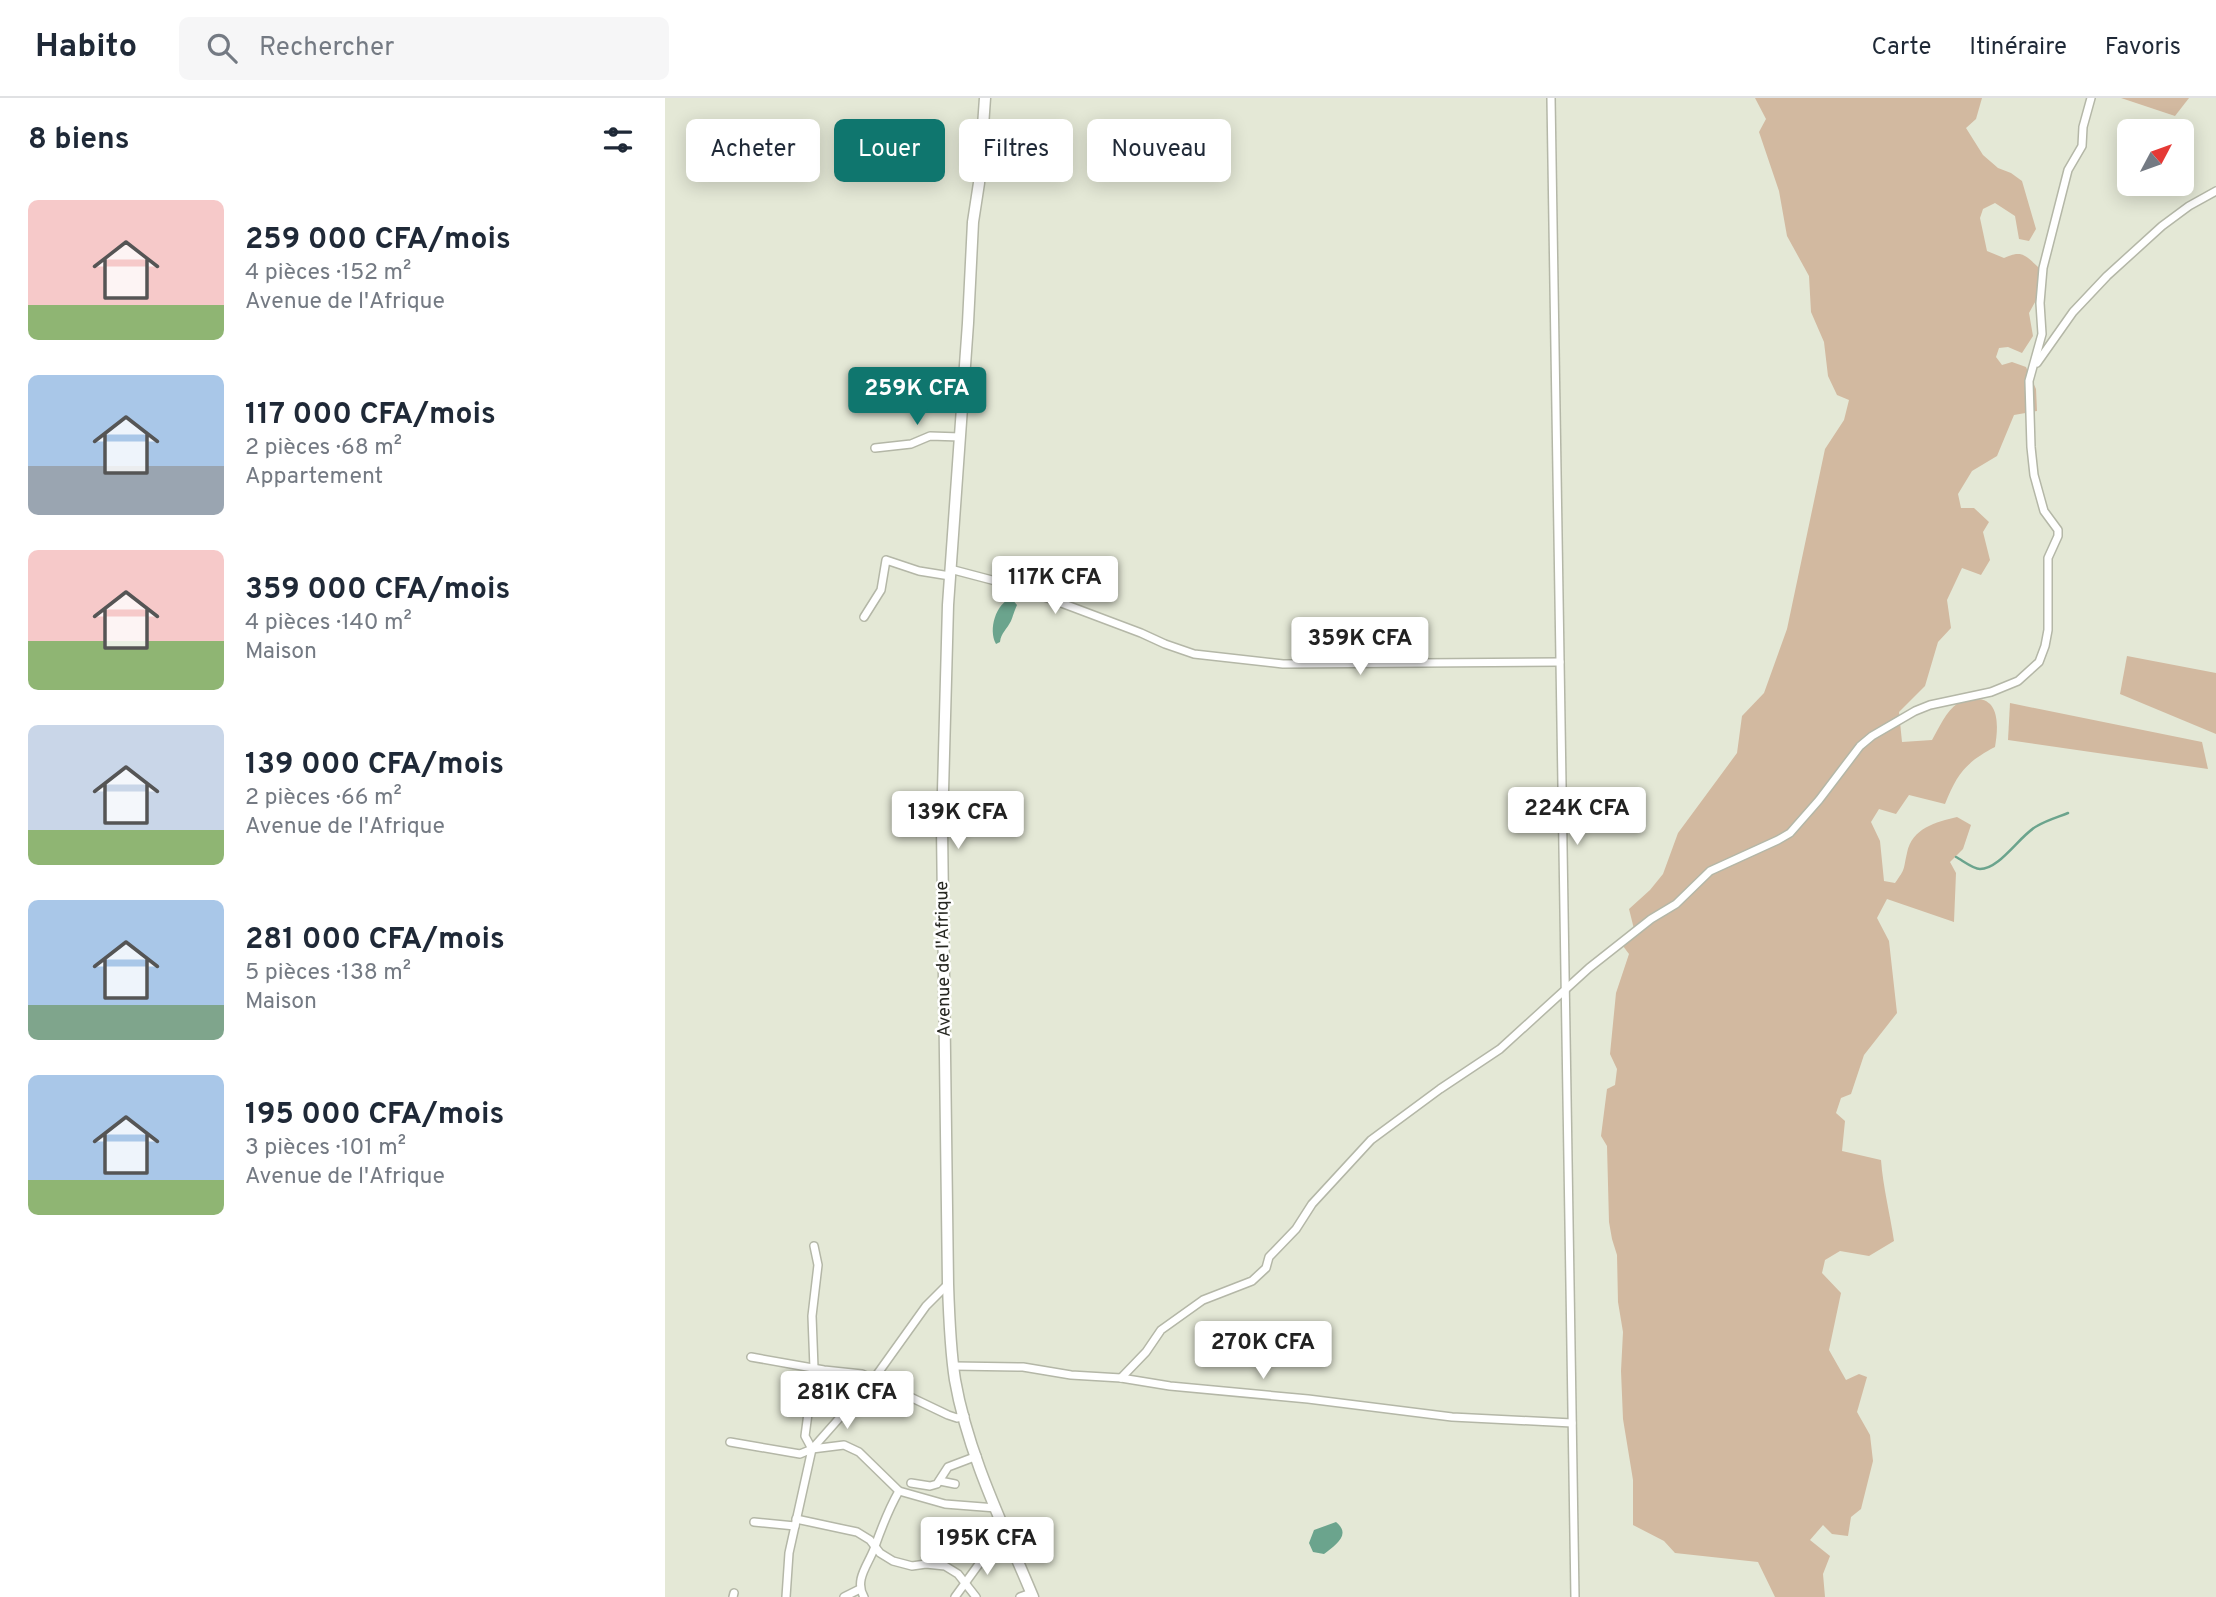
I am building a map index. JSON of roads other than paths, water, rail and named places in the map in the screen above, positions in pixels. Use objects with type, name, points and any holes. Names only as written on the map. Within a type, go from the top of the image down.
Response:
[{"type":"main road","name":"Avenue de l'Afrique","points":[[985,98],[973,222],[950,573],[942,828],[949,1330],[965,1416],[977,1456],[1032,1595]]},
{"type":"street","points":[[1551,98],[1575,1597]]},
{"type":"street","points":[[1121,1378],[1146,1352],[1161,1330],[1203,1300],[1252,1281],[1266,1268],[1269,1257],[1371,1140],[1500,1049],[1589,968],[1651,919],[1676,904],[1710,871],[1790,833],[1860,746],[1872,736],[1930,705],[1991,692],[2018,681],[2039,662],[2048,630],[2049,558],[2058,530],[2044,510],[2034,476],[2029,381],[2042,334],[2040,303],[2043,268],[2068,170],[2082,146],[2083,127],[2091,98]]},
{"type":"street","points":[[2033,370],[2073,312],[2107,276],[2162,226],[2216,191]]},
{"type":"street","points":[[875,448],[911,444],[930,436],[960,437]]},
{"type":"street","points":[[864,617],[881,590],[886,560],[919,570],[1007,584],[1194,654],[1283,664],[1560,662]]},
{"type":"street","points":[[811,1449],[806,1436],[814,1368],[811,1316],[818,1265],[814,1246]]},
{"type":"street","points":[[786,1597],[789,1553],[811,1449],[873,1380],[926,1306],[948,1284]]},
{"type":"street","points":[[751,1357],[814,1368],[854,1371],[948,1415],[957,1418],[965,1416]]},
{"type":"street","points":[[954,1366],[1023,1367],[1071,1375],[1121,1378],[1452,1417],[1572,1423]]},
{"type":"street","points":[[730,1443],[800,1454],[811,1449],[837,1445],[853,1447],[899,1492],[945,1504],[996,1508]]},
{"type":"street","points":[[911,1483],[930,1486],[940,1480],[948,1467],[977,1456]]},
{"type":"street","points":[[940,1480],[954,1484]]},
{"type":"street","points":[[864,1597],[860,1589],[862,1576],[884,1519],[899,1492]]},
{"type":"street","points":[[754,1522],[795,1522],[856,1532],[886,1558],[898,1563],[912,1566],[945,1566],[958,1574],[976,1597]]},
{"type":"street","points":[[955,1597],[992,1546],[1010,1543]]},
{"type":"street","points":[[844,1597],[860,1589]]},
{"type":"street","points":[[1020,1597],[1032,1595]]},
{"type":"waterway","points":[[1956,857],[1977,869],[1987,868],[2002,858],[2030,830],[2068,813]]}]
